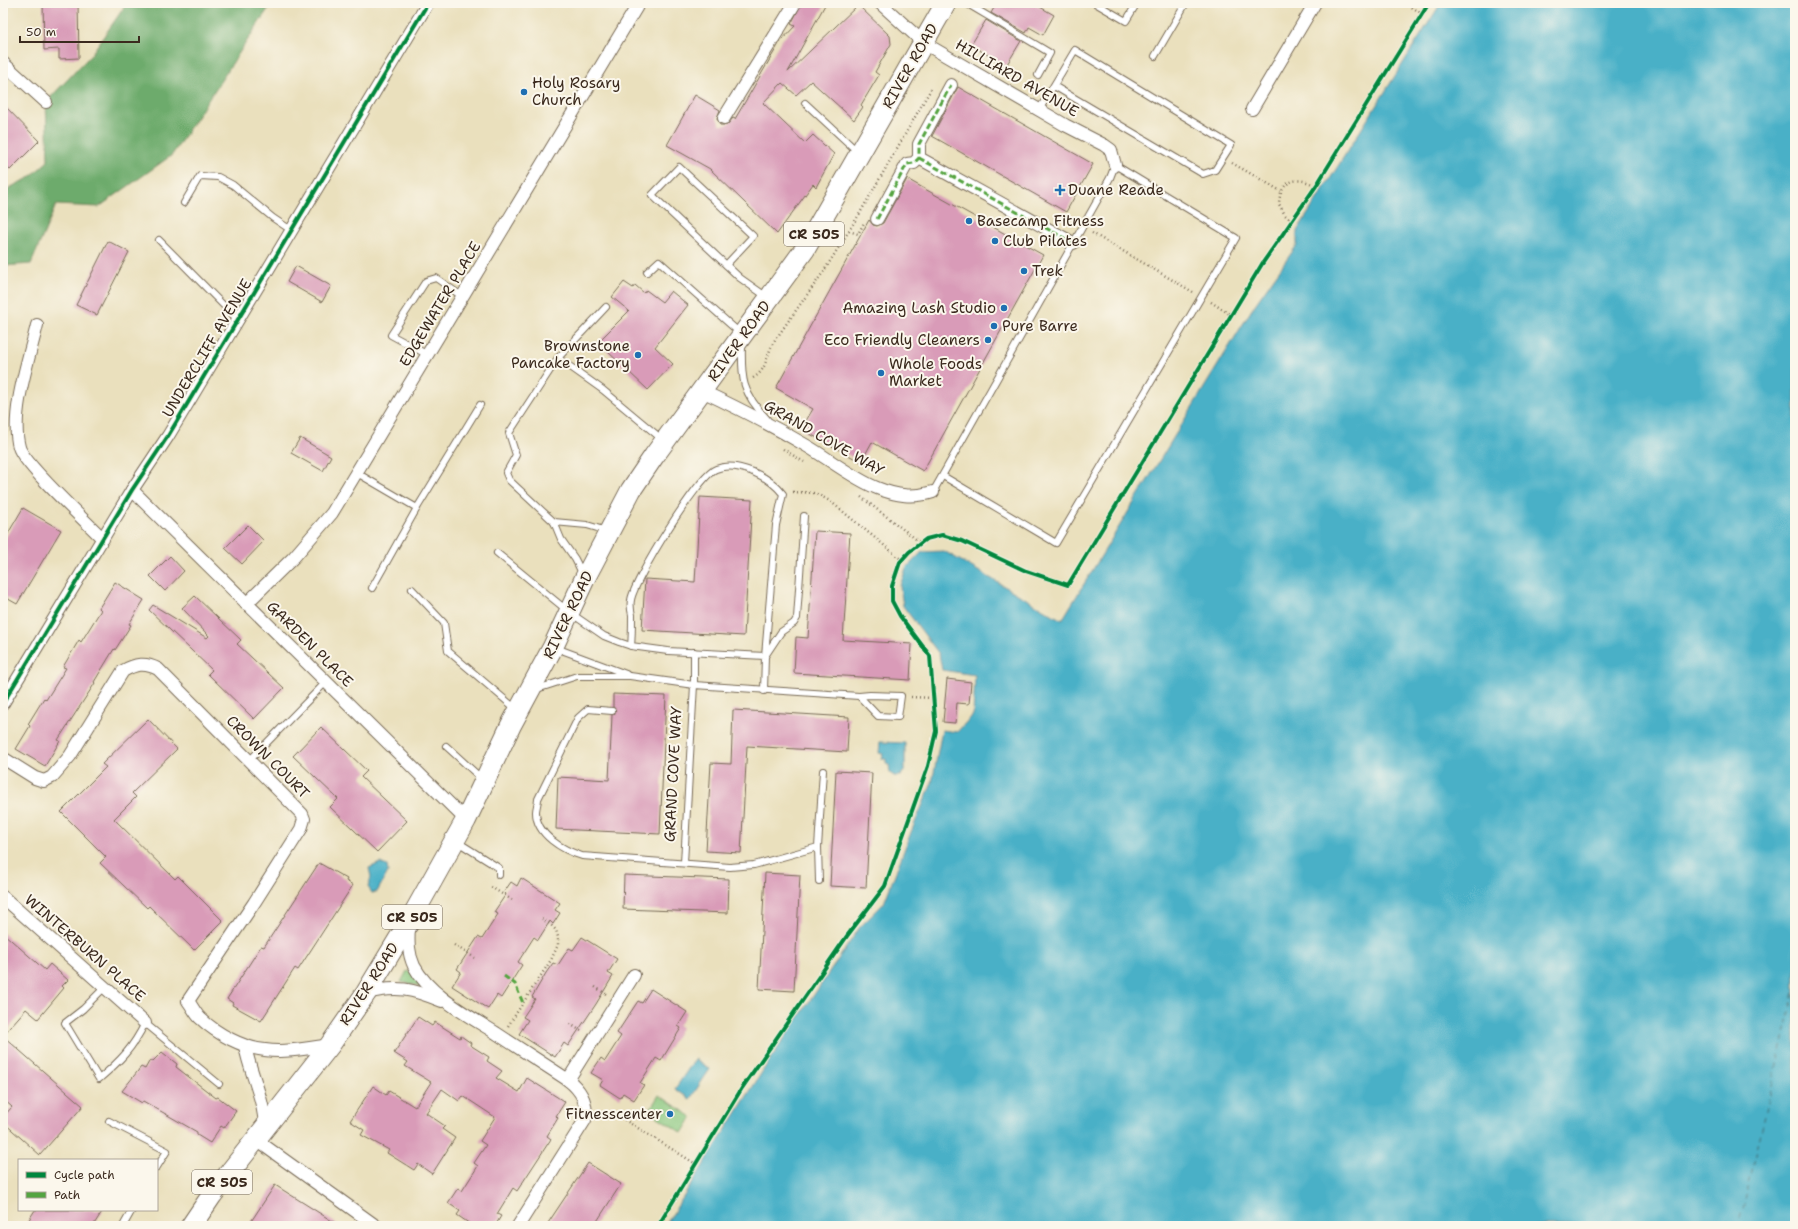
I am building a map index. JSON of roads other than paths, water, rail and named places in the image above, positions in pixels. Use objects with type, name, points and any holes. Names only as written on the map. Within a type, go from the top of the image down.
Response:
[{"type":"main road","name":"RIVER ROAD","points":[[191,1226],[212,1195],[330,1045],[366,993],[409,922],[466,820],[528,693],[553,647],[585,578],[631,490],[664,441],[743,336],[805,249],[946,3]]},
{"type":"street","name":"UNDERCLIFF AVENUE","points":[[3,703],[132,490],[168,436],[428,3]]},
{"type":"street","name":"EDGEWATER PLACE","points":[[246,604],[294,557],[332,513],[357,474],[639,3]]},
{"type":"street","points":[[724,118],[795,3]]},
{"type":"street","name":"HILLIARD AVENUE","points":[[880,3],[924,43],[1039,110],[1104,145],[1111,150],[1115,165]]},
{"type":"street","points":[[1252,109],[1315,3]]},
{"type":"street","points":[[3,63],[46,102]]},
{"type":"street","points":[[877,219],[908,164],[914,163],[919,158],[919,144],[951,85]]},
{"type":"street","points":[[919,158],[1073,244]]},
{"type":"street","points":[[37,325],[18,407],[17,427],[19,448],[39,474],[103,539]]},
{"type":"street","name":"GRAND COVE WAY","points":[[702,391],[774,426],[876,488],[911,496],[919,496],[933,492]]},
{"type":"street","name":"GARDEN PLACE","points":[[132,490],[466,820]]},
{"type":"street","name":"CROWN COURT","points":[[3,758],[35,778],[44,781],[52,777],[70,756],[123,671],[133,665],[144,664],[158,669],[302,814],[304,819],[301,829],[254,904],[188,1001],[200,1018],[210,1026],[245,1046],[266,1050],[285,1050],[330,1045]]},
{"type":"street","name":"WINTERBURN PLACE","points":[[3,898],[145,1023]]},
{"type":"street","points":[[409,922],[408,943],[414,966],[425,980],[449,1004]]},
{"type":"street","points":[[568,1080],[634,975]]},
{"type":"street","points":[[366,993],[384,988],[406,989],[424,994],[449,1004],[568,1080],[576,1086],[584,1098],[587,1109],[585,1120],[518,1226]]},
{"type":"street","points":[[245,1046],[248,1060],[262,1100],[260,1133],[376,1226]]},
{"type":"lane","points":[[966,3],[1050,52],[1038,75]]},
{"type":"lane","points":[[1096,3],[1126,21],[1137,3]]},
{"type":"lane","points":[[1155,56],[1186,3]]},
{"type":"lane","points":[[1039,110],[1075,50],[1231,145],[1215,170],[1203,174],[1054,86]]},
{"type":"lane","points":[[805,104],[860,154]]},
{"type":"lane","points":[[933,492],[1110,178],[1115,165],[1236,238],[1056,543],[943,476]]},
{"type":"lane","points":[[726,265],[753,236],[679,167],[652,195],[726,265],[740,278],[770,299]]},
{"type":"lane","points":[[184,203],[200,176],[218,177],[233,185],[273,218],[292,230]]},
{"type":"lane","points":[[159,240],[238,320]]},
{"type":"lane","points":[[647,272],[659,261],[743,336],[741,374],[745,386],[755,407],[774,426]]},
{"type":"lane","points":[[428,355],[391,335],[426,280],[436,278],[463,297]]},
{"type":"lane","points":[[585,578],[575,559],[562,540],[554,522],[509,480],[506,473],[516,455],[509,432],[558,358],[606,307]]},
{"type":"lane","points":[[558,358],[603,390],[664,441]]},
{"type":"lane","points":[[372,588],[417,508],[480,405]]},
{"type":"lane","points":[[631,646],[631,600],[642,572],[692,494],[711,472],[726,466],[743,467],[777,486],[783,494],[776,525],[765,656],[764,691]]},
{"type":"lane","points":[[357,474],[417,508]]},
{"type":"lane","points":[[765,656],[781,632],[797,619],[804,516]]},
{"type":"lane","points":[[554,522],[587,525],[609,532]]},
{"type":"lane","points":[[497,553],[569,612],[604,636],[631,646],[694,652],[765,656]]},
{"type":"lane","points":[[412,589],[444,624],[448,651],[519,711]]},
{"type":"lane","name":"GRAND COVE WAY","points":[[553,647],[630,676]]},
{"type":"lane","points":[[694,652],[694,686]]},
{"type":"lane","name":"GRAND COVE WAY","points":[[528,693],[546,685],[576,676],[630,676],[694,686],[859,696],[901,696],[898,717],[878,716],[859,696]]},
{"type":"lane","points":[[249,760],[326,682]]},
{"type":"lane","name":"GRAND COVE WAY","points":[[684,863],[694,686]]},
{"type":"lane","points":[[612,711],[588,709],[578,718],[538,799],[536,812],[538,824],[549,838],[560,846],[570,852],[582,856],[730,867],[754,865],[818,847]]},
{"type":"lane","points":[[446,746],[484,782]]},
{"type":"lane","points":[[819,881],[818,847],[823,771]]},
{"type":"lane","points":[[455,840],[499,868],[499,875]]},
{"type":"lane","points":[[105,987],[83,1009],[65,1023],[99,1080],[122,1059],[137,1039],[145,1023],[219,1084]]},
{"type":"lane","points":[[109,1121],[166,1151],[158,1165]]},
{"type":"lane","points":[[123,1226],[131,1211]]},
{"type":"water","points":[[1441,3],[1795,3],[1795,1226],[665,1226],[769,1061],[860,927],[884,903],[911,832],[932,783],[942,730],[957,732],[973,715],[975,675],[942,670],[939,654],[903,606],[900,586],[906,568],[922,552],[944,551],[1062,620],[1254,306],[1297,245],[1297,231]]},
{"type":"water","points":[[880,742],[905,743],[905,770],[900,776],[894,776],[890,773],[889,765],[886,764],[886,759],[882,759],[883,754],[879,753]]},
{"type":"water","points":[[380,863],[387,866],[388,872],[377,892],[372,893],[368,887],[371,877],[369,868]]},
{"type":"water","points":[[695,1059],[710,1069],[690,1099],[675,1089]]},
{"type":"place","name":"Holy Rosary Church","points":[[524,92]]},
{"type":"place","name":"Duane Reade","points":[[1060,190]]},
{"type":"place","name":"Basecamp Fitness","points":[[969,221]]},
{"type":"place","name":"Club Pilates","points":[[995,241]]},
{"type":"place","name":"Trek","points":[[1024,271]]},
{"type":"place","name":"Amazing Lash Studio","points":[[1004,308]]},
{"type":"place","name":"Pure Barre","points":[[994,326]]},
{"type":"place","name":"Eco Friendly Cleaners","points":[[988,340]]},
{"type":"place","name":"Brownstone Pancake Factory","points":[[638,355]]},
{"type":"place","name":"Whole Foods Market","points":[[881,373]]},
{"type":"place","name":"Fitnesscenter","points":[[670,1114]]}]
